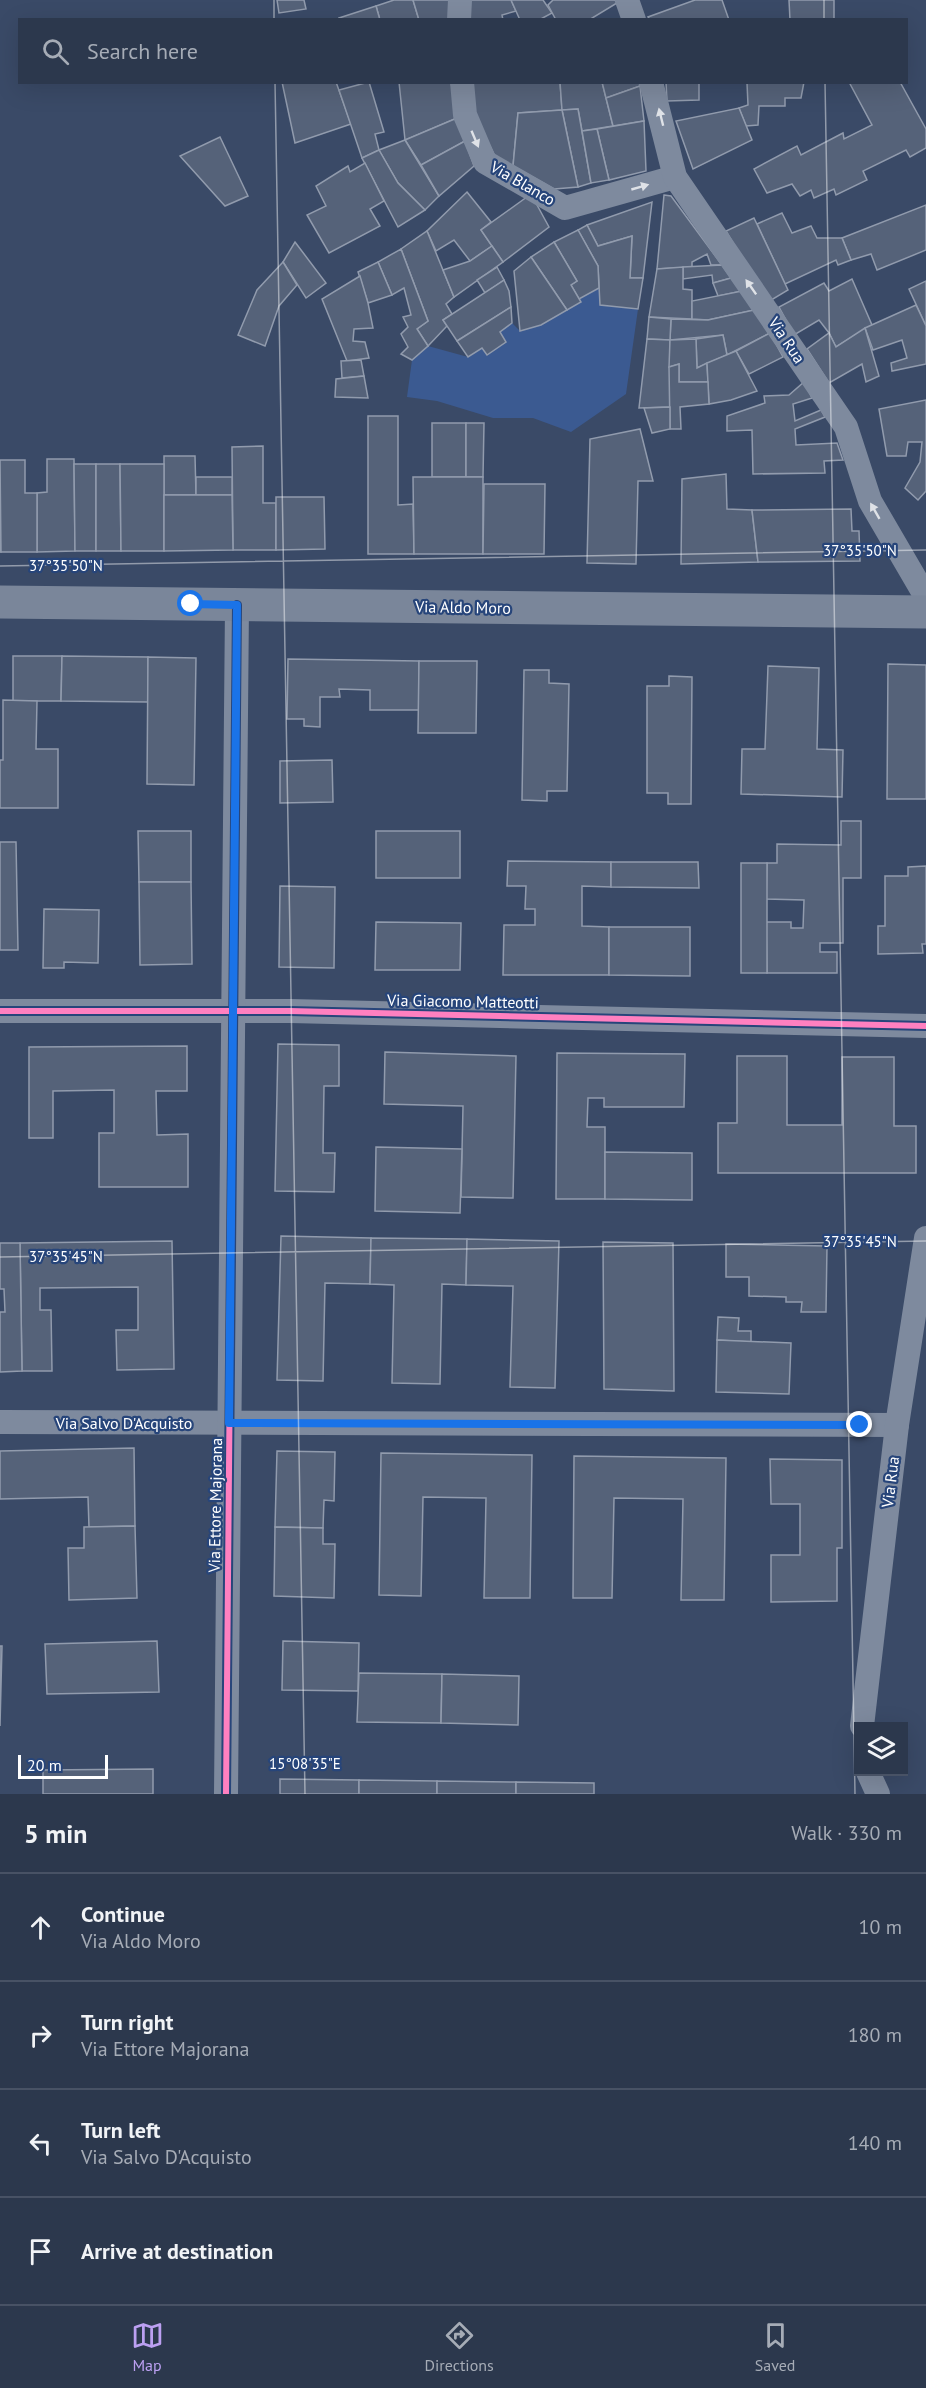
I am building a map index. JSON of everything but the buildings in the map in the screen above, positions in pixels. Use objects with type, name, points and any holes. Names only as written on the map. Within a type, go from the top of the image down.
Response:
[{"type":"street","points":[[459,18],[460,0]]},
{"type":"street","points":[[627,0],[633,18]]},
{"type":"street","name":"Via Blanco","points":[[462,84],[465,115],[485,162],[566,208],[675,177]]},
{"type":"street","name":"Via Rua","points":[[652,84],[675,177],[846,427],[870,501],[926,597]]},
{"type":"street","name":"Via Aldo Moro","points":[[0,602],[926,612]]},
{"type":"street","name":"Via Ettore Majorana","points":[[226,1794],[237,605]]},
{"type":"street","name":"Via Giacomo Matteotti","points":[[0,1011],[233,1010],[926,1026]]},
{"type":"street","name":"Via Rua","points":[[862,1722],[897,1425],[926,1238]]},
{"type":"street","name":"Via Salvo D'Acquisto","points":[[0,1422],[897,1425]]},
{"type":"street","points":[[870,1776],[878,1794]]},
{"type":"shaded area","points":[[599,288],[600,305],[638,309],[626,394],[571,432],[533,418],[493,418],[437,401],[407,397],[412,360],[428,346],[468,357],[482,348],[487,355],[506,342],[500,332],[512,323],[520,331],[541,325]]},
{"type":"cycle path","points":[[226,1794],[237,605]]},
{"type":"cycle path","points":[[0,1011],[290,1011],[926,1026]]},
{"type":"route","points":[[191,604],[237,605],[229,1423],[860,1425]]}]
